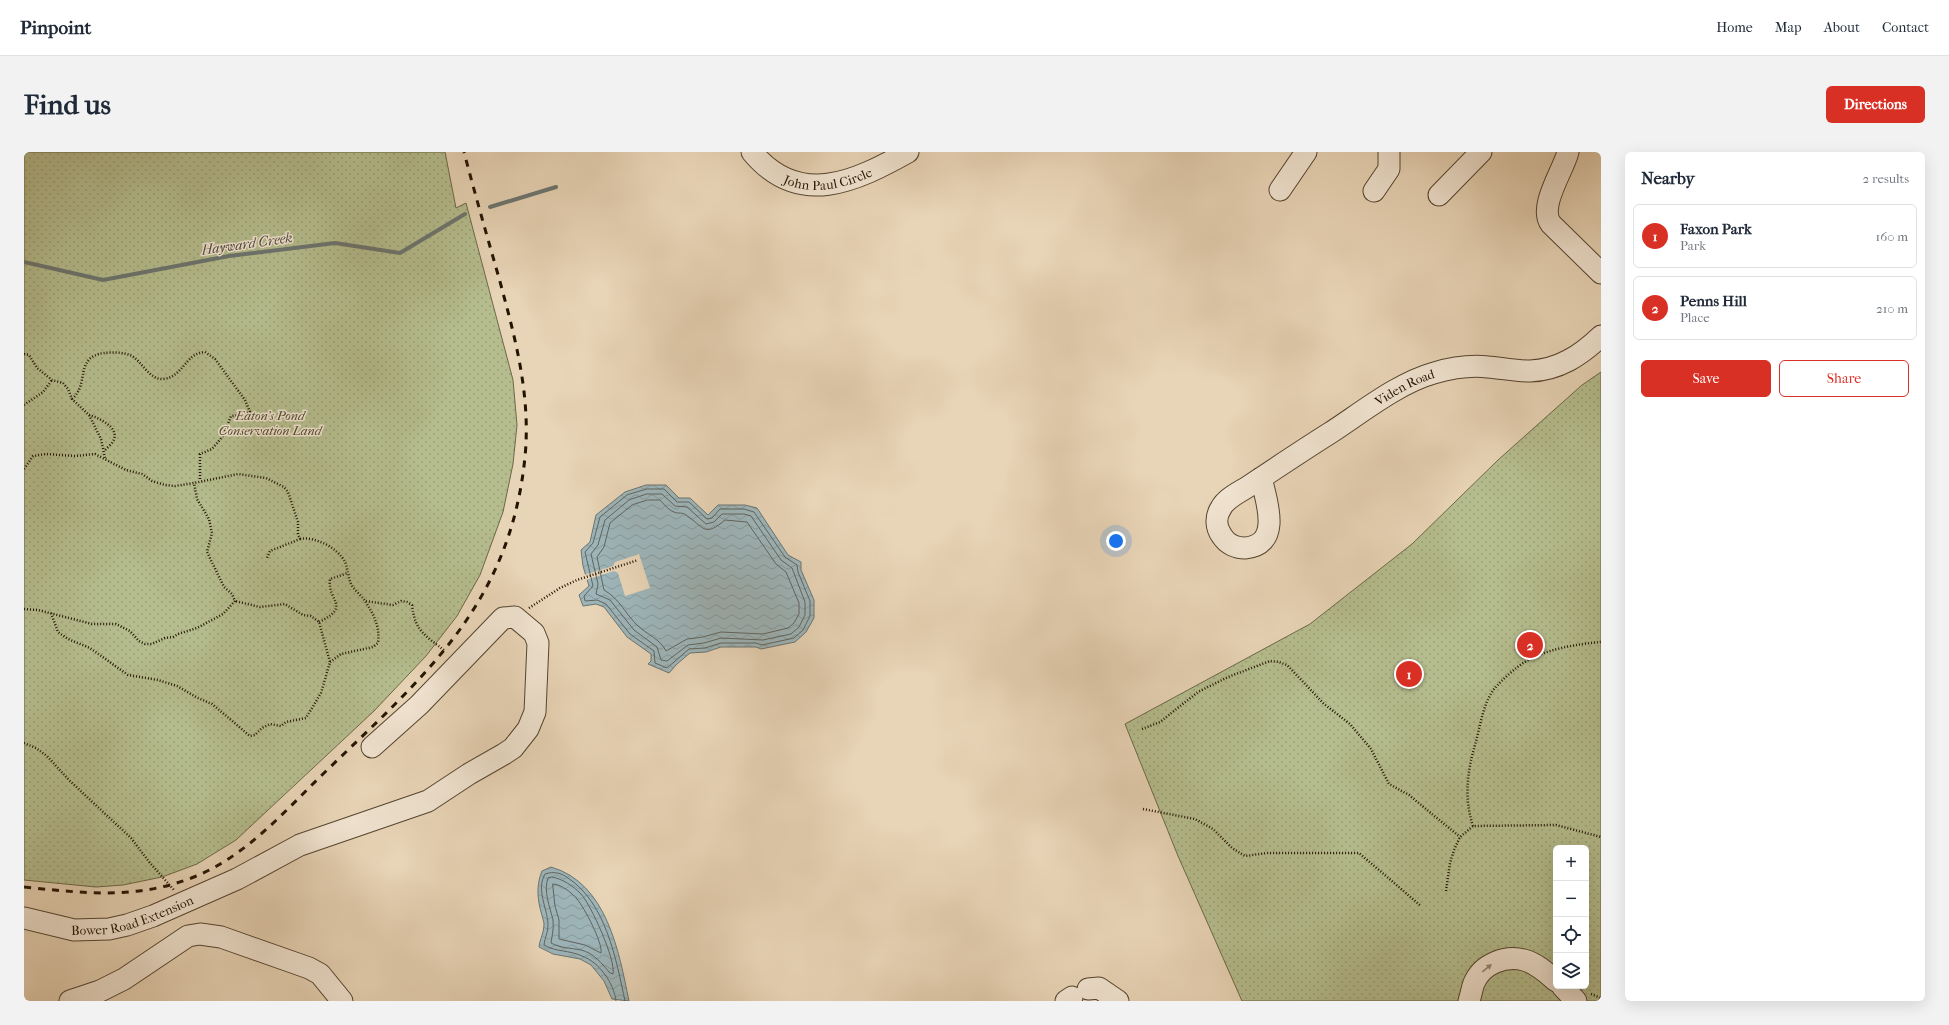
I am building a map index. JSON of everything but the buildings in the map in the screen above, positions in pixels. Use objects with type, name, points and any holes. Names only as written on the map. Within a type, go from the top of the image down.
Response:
[{"type":"street","name":"John Paul Circle","points":[[752,152],[765,166],[778,175],[801,183],[818,185],[837,184],[857,178],[908,152]]},
{"type":"street","points":[[1280,190],[1306,152]]},
{"type":"street","points":[[1374,191],[1389,168],[1389,152]]},
{"type":"street","points":[[1439,195],[1481,152]]},
{"type":"street","points":[[1568,152],[1548,204],[1547,217],[1551,224],[1601,273]]},
{"type":"street","name":"Viden Road","points":[[1261,478],[1270,522],[1267,533],[1257,544],[1244,548],[1235,546],[1227,542],[1220,534],[1217,524],[1217,516],[1227,500],[1398,389],[1424,376],[1443,370],[1471,367],[1529,371],[1546,369],[1580,355],[1601,336]]},
{"type":"street","points":[[372,747],[418,705],[503,618],[515,617]]},
{"type":"street","name":"Bower Road Extension","points":[[24,918],[74,930],[109,929],[153,916],[238,879],[300,845],[428,801],[513,748],[528,729],[535,712],[538,644],[534,633],[515,617]]},
{"type":"street","points":[[70,1001],[100,991],[124,979],[188,936],[200,934],[220,937],[320,974],[342,1001]]},
{"type":"street","points":[[1469,1001],[1474,982],[1482,971],[1493,962],[1508,959],[1525,960],[1544,970],[1553,978]]},
{"type":"street","points":[[1075,996],[1099,988],[1118,1001]]},
{"type":"street","points":[[1565,989],[1576,1001]]},
{"type":"path","points":[[72,399],[79,389],[84,366],[89,358],[98,354],[122,353],[131,355],[153,376],[164,379],[177,373],[185,367],[188,359],[194,355],[205,352],[209,354],[215,359],[245,400],[250,412],[240,416],[231,416],[223,436],[212,448],[200,454],[200,481]]},
{"type":"path","points":[[24,354],[29,356],[37,368],[52,380],[63,384],[68,389],[72,399],[89,415],[101,439],[105,458]]},
{"type":"path","points":[[24,405],[43,392],[52,380]]},
{"type":"path","points":[[89,415],[104,421],[109,425],[115,435],[114,440],[104,452]]},
{"type":"path","points":[[24,469],[33,456],[46,454],[75,456],[95,454],[126,470],[142,474],[165,485],[194,483],[243,475],[266,478],[284,487],[288,492],[298,522],[298,534],[300,539]]},
{"type":"path","points":[[194,483],[197,499],[210,519],[212,533],[207,552],[224,587],[232,594],[235,601]]},
{"type":"path","points":[[267,558],[270,551],[305,538],[320,540],[336,552],[344,561],[350,583],[365,601],[377,623],[379,632],[378,643],[373,647],[341,654],[330,662]]},
{"type":"path","points":[[515,617],[560,588],[577,580],[638,560]]},
{"type":"path","points":[[319,622],[328,618],[337,606],[329,584],[330,579],[348,573]]},
{"type":"path","points":[[24,609],[51,613],[92,624],[116,624],[130,631],[139,641],[145,644],[152,644],[165,638],[173,637],[197,628],[223,614],[235,601]]},
{"type":"path","points":[[51,613],[58,632],[68,639],[90,648],[128,675],[158,680],[177,686],[212,704],[250,736],[255,735],[262,728],[270,724],[281,726],[286,722],[306,718],[321,693],[330,662],[319,622],[311,616],[303,615],[285,604],[260,607],[235,601]]},
{"type":"path","points":[[365,601],[393,604],[401,601],[406,602],[412,606],[414,621],[421,633],[445,651]]},
{"type":"path","points":[[1473,826],[1467,793],[1470,763],[1487,704],[1495,689],[1524,662],[1541,655],[1575,646],[1601,642]]},
{"type":"path","points":[[1142,729],[1160,722],[1198,692],[1228,676],[1270,661],[1280,662],[1287,666],[1324,704],[1350,724],[1370,749],[1389,784],[1409,796],[1460,837]]},
{"type":"path","points":[[24,743],[36,748],[47,756],[69,780],[131,838],[184,902]]},
{"type":"path","points":[[1143,809],[1195,819],[1213,829],[1232,848],[1245,856],[1267,853],[1359,853],[1421,906]]},
{"type":"path","points":[[1446,891],[1450,863],[1460,837],[1473,826],[1556,825],[1601,838]]},
{"type":"green space","name":"Eaton's Pond Conservation Land","points":[[24,152],[445,152],[456,208],[466,203],[513,380],[517,425],[513,464],[503,512],[480,575],[457,616],[426,656],[374,711],[236,840],[197,864],[162,877],[123,885],[96,887],[24,880]]},
{"type":"green space","points":[[1601,372],[1601,1001],[1242,1001],[1178,856],[1125,724],[1310,624],[1412,544],[1498,460],[1582,385]]},
{"type":"water","points":[[646,485],[666,485],[679,498],[690,498],[708,515],[718,505],[745,505],[757,508],[788,555],[801,562],[801,570],[814,600],[814,618],[806,632],[795,642],[761,649],[756,647],[721,647],[706,652],[690,653],[669,673],[648,664],[651,661],[651,654],[627,637],[604,607],[596,604],[583,606],[579,595],[589,586],[583,566],[581,550],[590,542],[596,515],[625,492]]},
{"type":"water","points":[[551,867],[570,875],[585,888],[598,904],[615,941],[629,1001],[612,999],[604,981],[591,965],[580,959],[553,954],[539,947],[544,923],[539,903],[538,885],[542,871]]},
{"type":"pier","points":[[639,554],[650,588],[625,596],[618,573],[614,571],[586,580],[584,575],[613,566],[615,562]]},
{"type":"waterway","name":"Hayward Creek","points":[[490,207],[556,187]]},
{"type":"waterway","name":"Hayward Creek","points":[[24,262],[103,280],[229,256],[335,243],[400,253],[465,214]]},
{"type":"railway","points":[[24,887],[88,893],[130,892],[151,889],[194,877],[230,858],[263,832],[395,704],[427,670],[456,635],[481,597],[501,556],[516,509],[525,457],[526,411],[524,389],[511,322],[464,152]]},
{"type":"place","name":"Penns Hill","points":[[1530,645]]},
{"type":"place","name":"Faxon Park","points":[[1409,674]]}]
